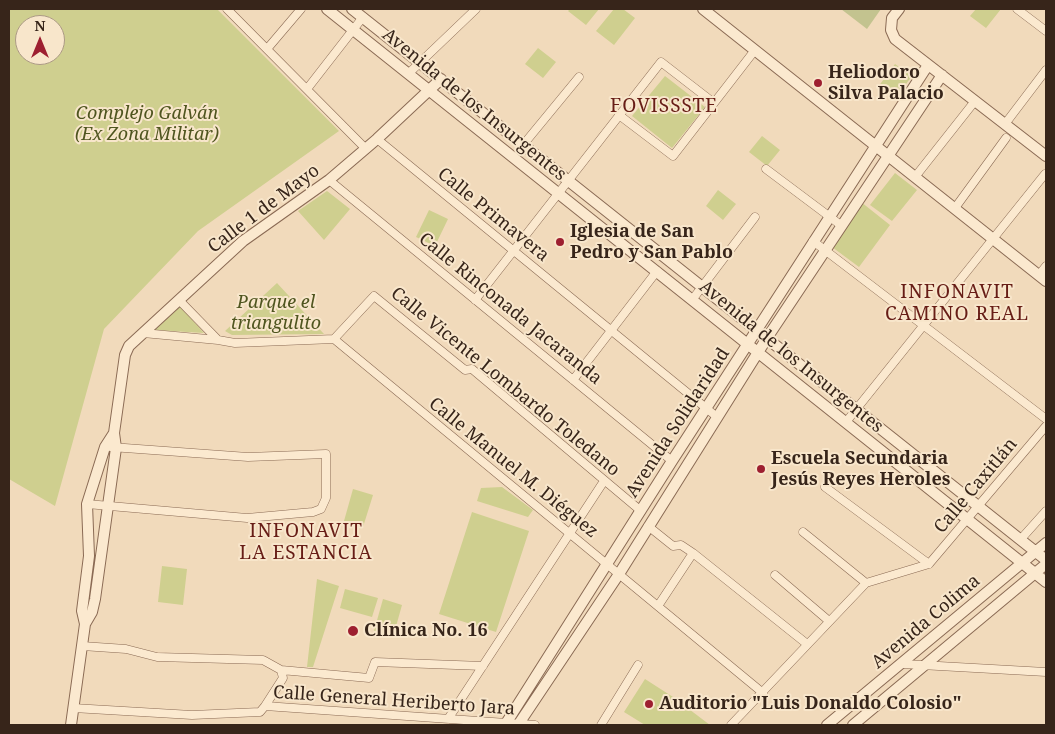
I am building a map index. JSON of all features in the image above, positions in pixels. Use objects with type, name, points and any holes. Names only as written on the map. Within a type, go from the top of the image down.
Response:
[{"type":"street","points":[[227,9],[366,149]]},
{"type":"street","points":[[267,49],[300,9]]},
{"type":"street","name":"Avenida de los Insurgentes","points":[[327,9],[1046,582]]},
{"type":"street","name":"Avenida de los Insurgentes","points":[[352,9],[1046,562]]},
{"type":"street","points":[[703,9],[1043,278],[1046,266]]},
{"type":"street","points":[[899,9],[892,18],[891,30],[895,39],[1046,156]]},
{"type":"street","points":[[1017,9],[1046,31]]},
{"type":"street","points":[[408,74],[471,10]]},
{"type":"street","points":[[307,89],[363,17]]},
{"type":"street","points":[[619,116],[673,156],[755,50]]},
{"type":"street","points":[[475,300],[661,62],[714,103]]},
{"type":"street","name":"Avenida Solidaridad","points":[[506,724],[672,461],[928,65]]},
{"type":"street","points":[[1005,124],[1046,70]]},
{"type":"street","name":"Avenida Solidaridad","points":[[519,725],[619,574],[716,417],[824,250],[842,226],[942,75]]},
{"type":"street","points":[[523,144],[579,77]]},
{"type":"street","name":"Calle 1 de Mayo","points":[[85,624],[92,612],[108,506],[111,447],[125,355],[130,346],[243,241],[329,180],[366,149],[441,79]]},
{"type":"street","points":[[916,177],[975,101]]},
{"type":"street","points":[[955,208],[1006,138]]},
{"type":"street","name":"Calle Primavera","points":[[377,139],[716,417]]},
{"type":"street","points":[[766,169],[842,226]]},
{"type":"street","points":[[846,422],[1045,174]]},
{"type":"street","name":"Calle Rinconada Jacaranda","points":[[329,180],[672,461]]},
{"type":"street","points":[[692,300],[755,217]]},
{"type":"street","points":[[813,241],[1046,419]]},
{"type":"street","points":[[573,380],[657,271]]},
{"type":"street","name":"Calle Vicente Lombardo Toledano","points":[[334,340],[374,296],[464,370],[472,370],[641,511]]},
{"type":"street","points":[[179,300],[218,340]]},
{"type":"street","points":[[143,333],[235,343],[334,340]]},
{"type":"street","name":"Calle Manuel M. Diéguez","points":[[334,340],[763,692]]},
{"type":"street","name":"Calle Caxitlán","points":[[929,564],[1046,426]]},
{"type":"street","points":[[87,504],[247,518],[314,512],[321,509],[326,498],[326,454],[248,457],[111,447]]},
{"type":"street","name":"Calle 1 de Mayo","points":[[71,725],[85,624],[82,611],[89,556],[87,504],[111,447]]},
{"type":"street","points":[[448,719],[604,481]]},
{"type":"street","points":[[825,487],[929,564]]},
{"type":"street","points":[[1020,540],[1046,510]]},
{"type":"street","points":[[648,526],[673,546],[681,545],[693,553],[807,644]]},
{"type":"street","points":[[803,532],[866,583]]},
{"type":"street","name":"Avenida Colima","points":[[827,725],[903,664],[1021,562],[1046,543]]},
{"type":"street","points":[[658,606],[693,553]]},
{"type":"street","name":"Avenida Colima","points":[[853,725],[1046,562]]},
{"type":"street","points":[[731,725],[866,583],[929,564]]},
{"type":"street","points":[[774,574],[829,622]]},
{"type":"street","points":[[82,646],[126,649],[157,657],[263,660],[281,670],[370,678],[375,662],[483,666]]},
{"type":"street","points":[[903,664],[1046,672]]},
{"type":"street","points":[[601,725],[638,665]]},
{"type":"street","points":[[265,706],[283,678],[281,670]]},
{"type":"street","name":"Calle General Heriberto Jara","points":[[73,708],[192,715],[260,712],[265,706],[535,725]]},
{"type":"green space","name":"Complejo Galván (Ex Zona Militar)","points":[[9,9],[217,9],[339,131],[198,231],[104,329],[55,506],[9,479]]},
{"type":"green space","points":[[570,9],[599,9],[586,25],[568,11]]},
{"type":"green space","points":[[614,9],[623,9],[635,18],[614,45],[596,31]]},
{"type":"green space","points":[[841,9],[881,9],[867,29]]},
{"type":"green space","points":[[976,9],[1001,9],[986,28],[970,16]]},
{"type":"green space","points":[[538,48],[556,62],[543,78],[525,64]]},
{"type":"green space","points":[[895,64],[912,76],[894,100],[878,87]]},
{"type":"green space","points":[[665,76],[705,107],[672,148],[632,116]]},
{"type":"green space","points":[[762,136],[780,150],[767,166],[749,152]]},
{"type":"green space","points":[[895,173],[917,190],[892,221],[870,205]]},
{"type":"green space","points":[[718,190],[736,204],[723,220],[706,206]]},
{"type":"green space","points":[[327,191],[350,209],[324,240],[298,211]]},
{"type":"green space","points":[[861,202],[890,225],[859,267],[832,247]]},
{"type":"green space","points":[[429,210],[448,219],[435,246],[416,237]]},
{"type":"green space","name":"Parque el triangulito","points":[[277,283],[324,334],[232,335],[225,331]]},
{"type":"green space","points":[[180,306],[204,333],[155,330]]},
{"type":"green space","points":[[502,487],[533,510],[528,517],[477,501],[481,488]]},
{"type":"green space","points":[[353,489],[373,495],[363,527],[344,521]]},
{"type":"green space","points":[[472,512],[529,531],[496,632],[439,614]]},
{"type":"green space","points":[[162,566],[187,569],[183,605],[158,602]]},
{"type":"green space","points":[[317,579],[339,586],[313,667],[307,667]]},
{"type":"green space","points":[[345,589],[378,598],[372,617],[340,608]]},
{"type":"green space","points":[[383,599],[402,605],[393,637],[374,631]]},
{"type":"green space","name":"Auditorio \"Luis Donaldo Colosio\"","points":[[645,679],[710,725],[645,725],[624,712]]},
{"type":"place","name":"Heliodoro Silva Palacio","points":[[818,83]]},
{"type":"place","name":"Iglesia de San Pedro y San Pablo","points":[[560,242]]},
{"type":"place","name":"Escuela Secundaria Jesús Reyes Heroles","points":[[761,469]]},
{"type":"place","name":"Clínica No. 16","points":[[353,631]]},
{"type":"place","name":"Auditorio \"Luis Donaldo Colosio\"","points":[[649,704]]},
{"type":"district","name":"FOVISSSTE","points":[[664,107]]},
{"type":"district","name":"INFONAVIT CAMINO REAL","points":[[957,304]]},
{"type":"district","name":"INFONAVIT LA ESTANCIA","points":[[306,543]]}]
